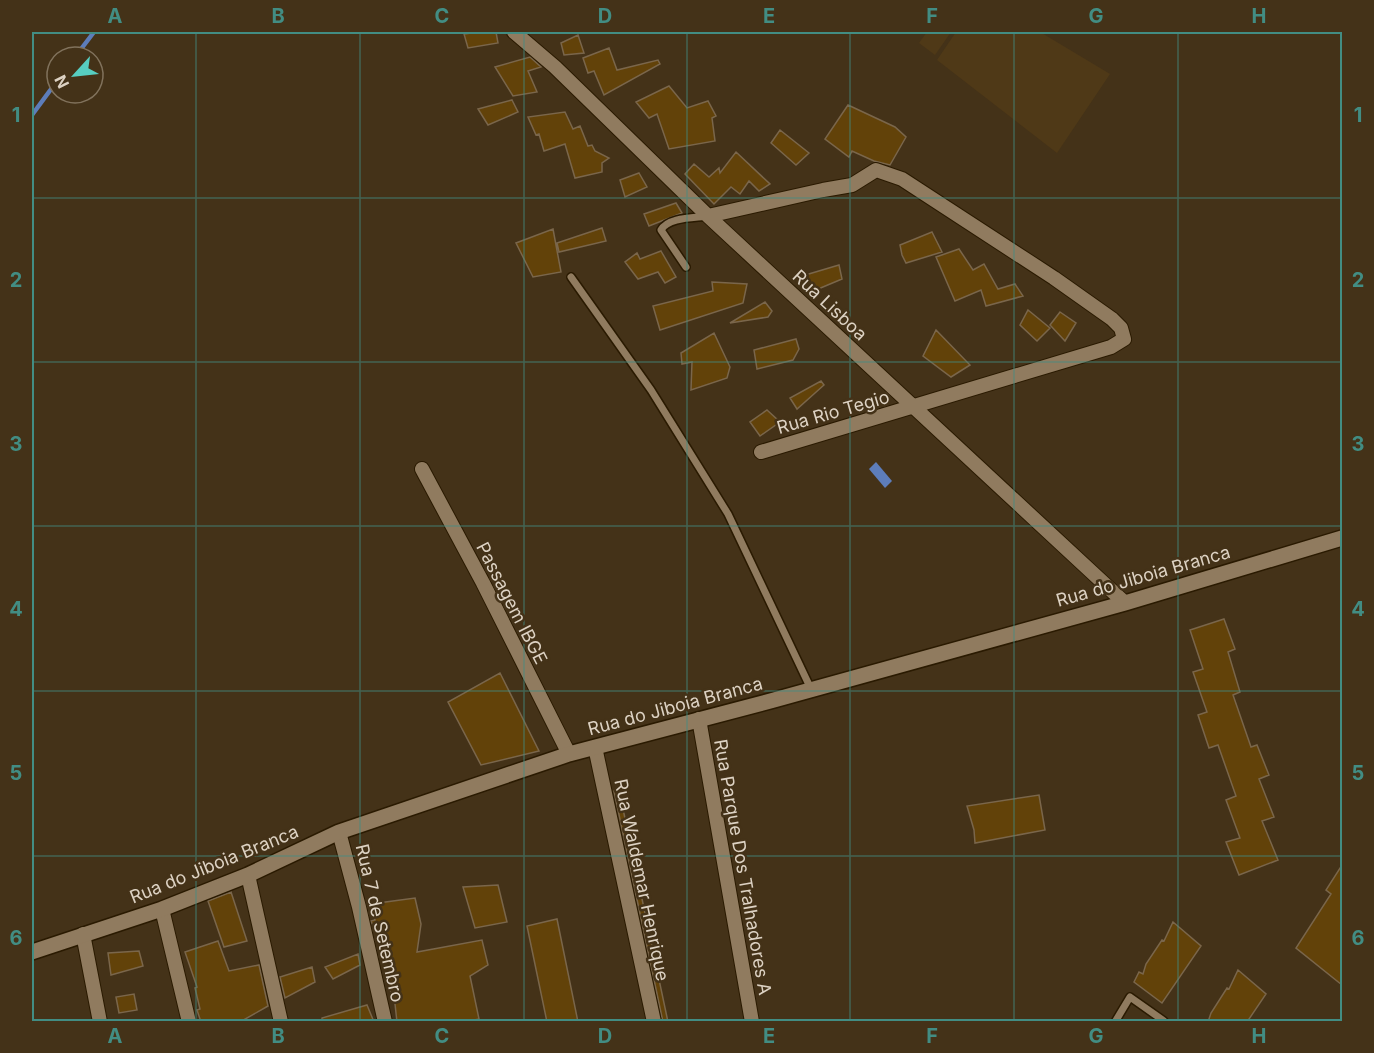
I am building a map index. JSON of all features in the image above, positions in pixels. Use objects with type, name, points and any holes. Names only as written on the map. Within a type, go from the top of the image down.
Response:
[{"type":"main road","name":"Rua do Jiboia Branca","points":[[32,952],[162,909],[248,875],[339,832],[569,754],[1125,603],[1342,538]]},
{"type":"street","name":"Rua Lisboa","points":[[514,32],[555,67],[708,216],[1125,603]]},
{"type":"street","name":"Rua Rio Tegio","points":[[708,216],[822,189],[852,185],[876,170],[902,179],[1054,278],[1112,319],[1124,333],[1121,343],[1112,347],[761,452]]},
{"type":"street","name":"Passagem IBGE","points":[[422,469],[569,754]]},
{"type":"street","name":"Rua Parque Dos Tralhadores A","points":[[699,719],[752,1022]]},
{"type":"street","name":"Rua Waldemar Henrique","points":[[595,747],[654,1022]]},
{"type":"street","name":"Rua 7 de Setembro","points":[[339,832],[385,1022]]},
{"type":"street","points":[[248,875],[280,1022]]},
{"type":"street","points":[[162,909],[189,1022]]},
{"type":"street","points":[[82,934],[100,1022]]},
{"type":"lane","points":[[686,267],[665,238],[662,227],[668,222],[708,216]]},
{"type":"lane","points":[[571,277],[651,390],[728,514],[811,689]]},
{"type":"lane","points":[[1115,1022],[1130,997],[1164,1021]]},
{"type":"shaded area","points":[[927,32],[951,32],[935,55],[919,43]]},
{"type":"shaded area","points":[[956,32],[1040,32],[1110,74],[1057,153],[937,60]]},
{"type":"water","points":[[876,462],[892,481],[885,488],[869,469]]},
{"type":"building","points":[[496,32],[498,43],[468,48],[464,34]]},
{"type":"building","points":[[578,35],[584,53],[564,55],[561,43]]},
{"type":"building","points":[[609,48],[617,70],[658,60],[660,64],[604,95],[594,71],[588,73],[583,58]]},
{"type":"building","points":[[530,57],[541,67],[528,71],[537,92],[513,96],[495,67]]},
{"type":"building","points":[[669,86],[687,108],[708,101],[716,116],[712,118],[715,141],[669,149],[657,114],[649,118],[636,102]]},
{"type":"building","points":[[512,100],[518,112],[488,125],[478,109]]},
{"type":"building","points":[[848,105],[895,127],[906,137],[890,165],[852,151],[849,157],[825,139]]},
{"type":"building","points":[[565,112],[573,129],[580,126],[588,146],[592,145],[595,151],[609,158],[602,163],[602,172],[575,178],[565,144],[544,151],[539,134],[536,135],[528,117]]},
{"type":"building","points":[[780,130],[809,153],[796,165],[771,143]]},
{"type":"building","points":[[736,152],[770,184],[759,191],[749,181],[740,194],[731,187],[714,204],[685,174],[694,164],[709,177],[719,168],[720,173]]},
{"type":"building","points":[[639,173],[647,187],[625,197],[620,180]]},
{"type":"building","points":[[676,203],[682,213],[649,226],[644,214]]},
{"type":"building","points":[[602,228],[606,241],[559,252],[557,243]]},
{"type":"building","points":[[553,229],[561,272],[533,277],[516,243]]},
{"type":"building","points":[[932,232],[942,252],[906,263],[900,245]]},
{"type":"building","points":[[959,249],[973,270],[984,264],[998,289],[1015,284],[1023,296],[986,306],[981,290],[955,301],[936,257]]},
{"type":"building","points":[[661,251],[676,277],[665,283],[658,272],[638,279],[625,262],[637,253],[640,259]]},
{"type":"building","points":[[839,265],[842,279],[811,292],[802,276]]},
{"type":"building","points":[[712,282],[747,284],[743,303],[660,330],[653,306],[713,291]]},
{"type":"building","points":[[765,302],[772,311],[768,317],[730,323]]},
{"type":"building","points":[[1028,310],[1050,328],[1037,341],[1020,325]]},
{"type":"building","points":[[1060,312],[1076,323],[1065,341],[1050,325]]},
{"type":"building","points":[[936,330],[970,365],[951,377],[923,356]]},
{"type":"building","points":[[714,333],[730,367],[727,378],[691,390],[692,362],[682,364],[681,353]]},
{"type":"building","points":[[796,339],[799,349],[793,360],[757,369],[754,350]]},
{"type":"building","points":[[821,381],[824,385],[797,409],[790,398]]},
{"type":"building","points":[[767,410],[780,422],[760,436],[750,422]]},
{"type":"building","points":[[1224,619],[1235,649],[1228,652],[1240,692],[1233,695],[1251,747],[1257,745],[1269,775],[1259,779],[1274,817],[1262,821],[1278,860],[1239,875],[1226,842],[1240,838],[1226,800],[1236,796],[1218,745],[1209,748],[1198,715],[1207,712],[1193,672],[1203,669],[1190,630]]},
{"type":"building","points":[[500,673],[539,751],[481,765],[448,702]]},
{"type":"building","points":[[619,790],[668,1022],[663,1022],[614,791]]},
{"type":"building","points":[[1039,795],[1045,830],[975,843],[967,806]]},
{"type":"building","points":[[1342,865],[1342,985],[1296,948],[1331,894],[1326,890]]},
{"type":"building","points":[[498,885],[507,922],[475,928],[463,887]]},
{"type":"building","points":[[231,892],[247,941],[224,947],[208,901]]},
{"type":"building","points":[[415,898],[421,924],[417,952],[482,940],[488,965],[470,976],[479,1019],[465,1022],[397,1022],[395,1004],[385,975],[380,949],[383,948],[371,921],[375,920],[371,904]]},
{"type":"building","points":[[557,919],[578,1022],[547,1022],[527,926]]},
{"type":"building","points":[[1173,922],[1201,946],[1162,1003],[1134,982],[1139,972],[1143,974],[1146,964],[1162,940],[1164,941]]},
{"type":"building","points":[[218,941],[229,971],[259,965],[268,1006],[240,1022],[201,1022],[197,1010],[200,1009],[195,988],[197,987],[185,952]]},
{"type":"building","points":[[139,951],[143,966],[111,975],[108,953]]},
{"type":"building","points":[[358,954],[360,965],[333,979],[325,967]]},
{"type":"building","points":[[312,967],[315,982],[285,998],[280,977]]},
{"type":"building","points":[[1238,970],[1266,994],[1247,1022],[1208,1022],[1211,1013],[1227,988],[1229,989]]},
{"type":"building","points":[[134,994],[137,1010],[119,1013],[116,997]]},
{"type":"building","points":[[367,1005],[374,1022],[322,1022],[322,1018]]},
{"type":"waterway","points":[[84,45],[94,32]]},
{"type":"waterway","points":[[32,115],[45,97]]}]
